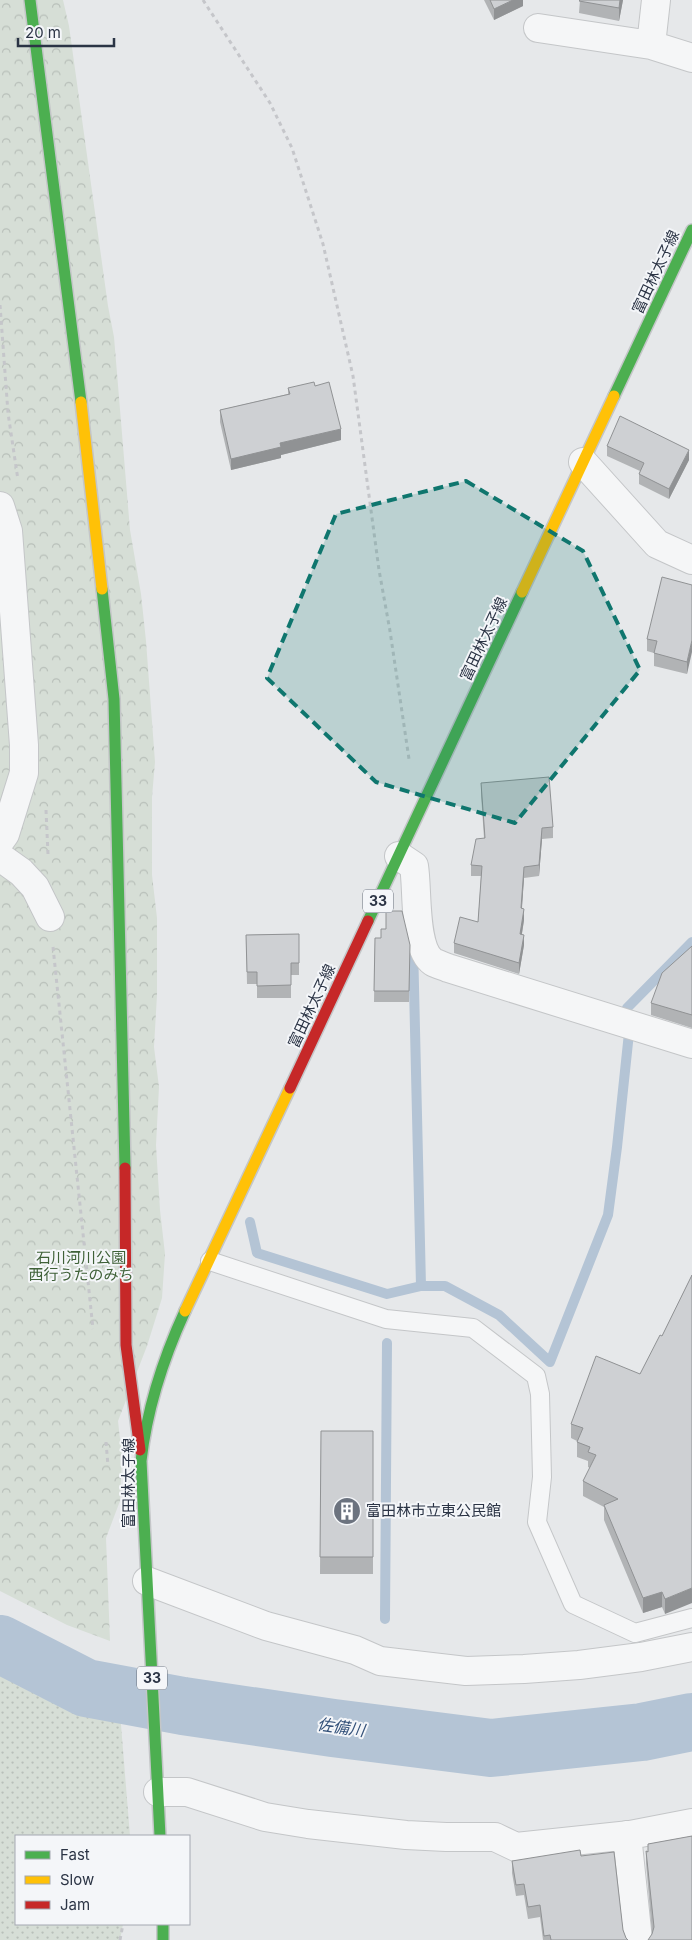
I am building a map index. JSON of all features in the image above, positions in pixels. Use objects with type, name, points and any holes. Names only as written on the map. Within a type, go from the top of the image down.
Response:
[{"type":"main road","points":[[30,0],[81,407],[114,699],[126,1215],[126,1345],[141,1461]]},
{"type":"main road","name":"富田林太子線","points":[[160,1835],[141,1461],[150,1405],[157,1379],[170,1344],[692,230]]},
{"type":"main road","points":[[163,1925],[163,1940]]},
{"type":"street","points":[[651,44],[656,0]]},
{"type":"street","points":[[538,28],[651,44],[692,58]]},
{"type":"street","points":[[583,462],[657,544],[692,560]]},
{"type":"street","points":[[0,506],[8,531],[24,745],[24,773],[5,834],[0,841]]},
{"type":"street","points":[[0,856],[21,872],[35,887],[50,917]]},
{"type":"street","points":[[399,856],[414,866],[417,884],[419,937],[425,952],[432,961],[448,968],[692,1044]]},
{"type":"street","points":[[147,1587],[266,1626],[355,1650],[380,1661],[466,1671],[579,1665],[641,1657],[692,1647]]},
{"type":"street","points":[[158,1792],[187,1792],[266,1818],[406,1835],[446,1838],[495,1837],[516,1847],[628,1835],[692,1823]]},
{"type":"street","points":[[628,1835],[638,1940]]},
{"type":"lane","points":[[210,1261],[386,1319],[473,1328],[536,1376],[540,1394],[542,1478],[538,1522],[573,1604],[635,1632],[692,1618]]},
{"type":"path","points":[[203,0],[270,103],[292,148],[323,244],[353,376],[379,570],[413,785],[427,795]]},
{"type":"path","points":[[120,1940],[123,1925]]},
{"type":"highlighted area","points":[[466,481],[583,551],[640,670],[515,823],[376,782],[267,678],[336,514]]},
{"type":"green space","name":"石川河川公園 西行うたのみち","points":[[0,0],[63,0],[69,26],[114,337],[130,530],[141,594],[146,641],[155,762],[152,797],[152,875],[157,918],[157,995],[154,1047],[159,1087],[156,1145],[165,1254],[162,1298],[147,1346],[118,1421],[122,1457],[120,1501],[106,1538],[110,1641],[67,1625],[0,1591]]},
{"type":"green space","points":[[0,1661],[87,1700],[119,1700],[130,1835],[15,1835],[15,1925],[123,1925],[120,1940],[0,1940]]},
{"type":"water","points":[[0,1634],[89,1679],[117,1685],[119,1700],[87,1700],[0,1661]]},
{"type":"building","points":[[490,0],[513,0],[494,9]]},
{"type":"building","points":[[580,0],[620,0],[619,8]]},
{"type":"building","points":[[314,382],[315,386],[329,382],[341,429],[280,443],[281,447],[231,459],[220,410],[290,394],[288,388]]},
{"type":"building","points":[[620,416],[689,450],[669,489],[639,474],[644,463],[607,446]]},
{"type":"building","points":[[662,577],[692,585],[692,640],[687,662],[654,653],[657,641],[647,639]]},
{"type":"building","points":[[549,777],[553,827],[542,828],[539,865],[524,867],[521,908],[524,909],[520,934],[524,935],[519,963],[454,943],[460,917],[478,922],[482,866],[471,865],[476,839],[485,838],[481,783]]},
{"type":"building","points":[[386,911],[402,911],[410,945],[409,991],[374,991],[375,938],[381,938],[381,929],[386,929]]},
{"type":"building","points":[[299,934],[299,963],[291,963],[291,985],[257,986],[257,972],[247,972],[246,935]]},
{"type":"building","points":[[692,946],[692,1015],[651,1003],[662,973]]},
{"type":"building","points":[[692,1275],[692,1588],[665,1599],[662,1592],[643,1598],[604,1505],[618,1499],[583,1481],[596,1455],[588,1452],[590,1447],[577,1442],[583,1428],[571,1424],[596,1356],[640,1374],[660,1335],[662,1336]]},
{"type":"building","name":"富田林市立東公民館","points":[[321,1431],[373,1431],[373,1557],[320,1557]]},
{"type":"building","points":[[692,1836],[692,1940],[648,1940],[654,1927],[646,1851],[648,1852],[648,1844]]},
{"type":"building","points":[[580,1850],[581,1856],[614,1852],[623,1930],[628,1940],[551,1940],[550,1935],[544,1936],[540,1905],[528,1907],[524,1884],[516,1885],[512,1861]]},
{"type":"waterway","points":[[250,1222],[257,1253],[387,1294],[421,1286],[445,1286],[499,1315],[550,1362],[608,1215],[629,1033],[627,1008],[692,942]]},
{"type":"waterway","points":[[413,944],[421,1286]]},
{"type":"waterway","points":[[385,1619],[387,1343]]},
{"type":"waterway","name":"佐備川","points":[[0,1644],[86,1688],[183,1706],[333,1728],[491,1748],[642,1732],[692,1722]]},
{"type":"traffic: fast","points":[[30,0],[81,402]]},
{"type":"traffic: fast","points":[[614,396],[692,230]]},
{"type":"traffic: fast","points":[[102,589],[114,699],[125,1168]]},
{"type":"traffic: fast","points":[[368,921],[522,592]]},
{"type":"traffic: fast","points":[[160,1835],[141,1461],[147,1422],[157,1384],[185,1311]]},
{"type":"traffic: fast","points":[[163,1925],[163,1940]]},
{"type":"traffic: slow","points":[[522,592],[614,396]]},
{"type":"traffic: slow","points":[[81,402],[102,589]]},
{"type":"traffic: slow","points":[[185,1311],[290,1088]]},
{"type":"traffic: jam","points":[[290,1088],[368,921]]},
{"type":"traffic: jam","points":[[125,1168],[126,1345],[140,1450]]},
{"type":"place","name":"富田林市立東公民館","points":[[347,1511]]}]
